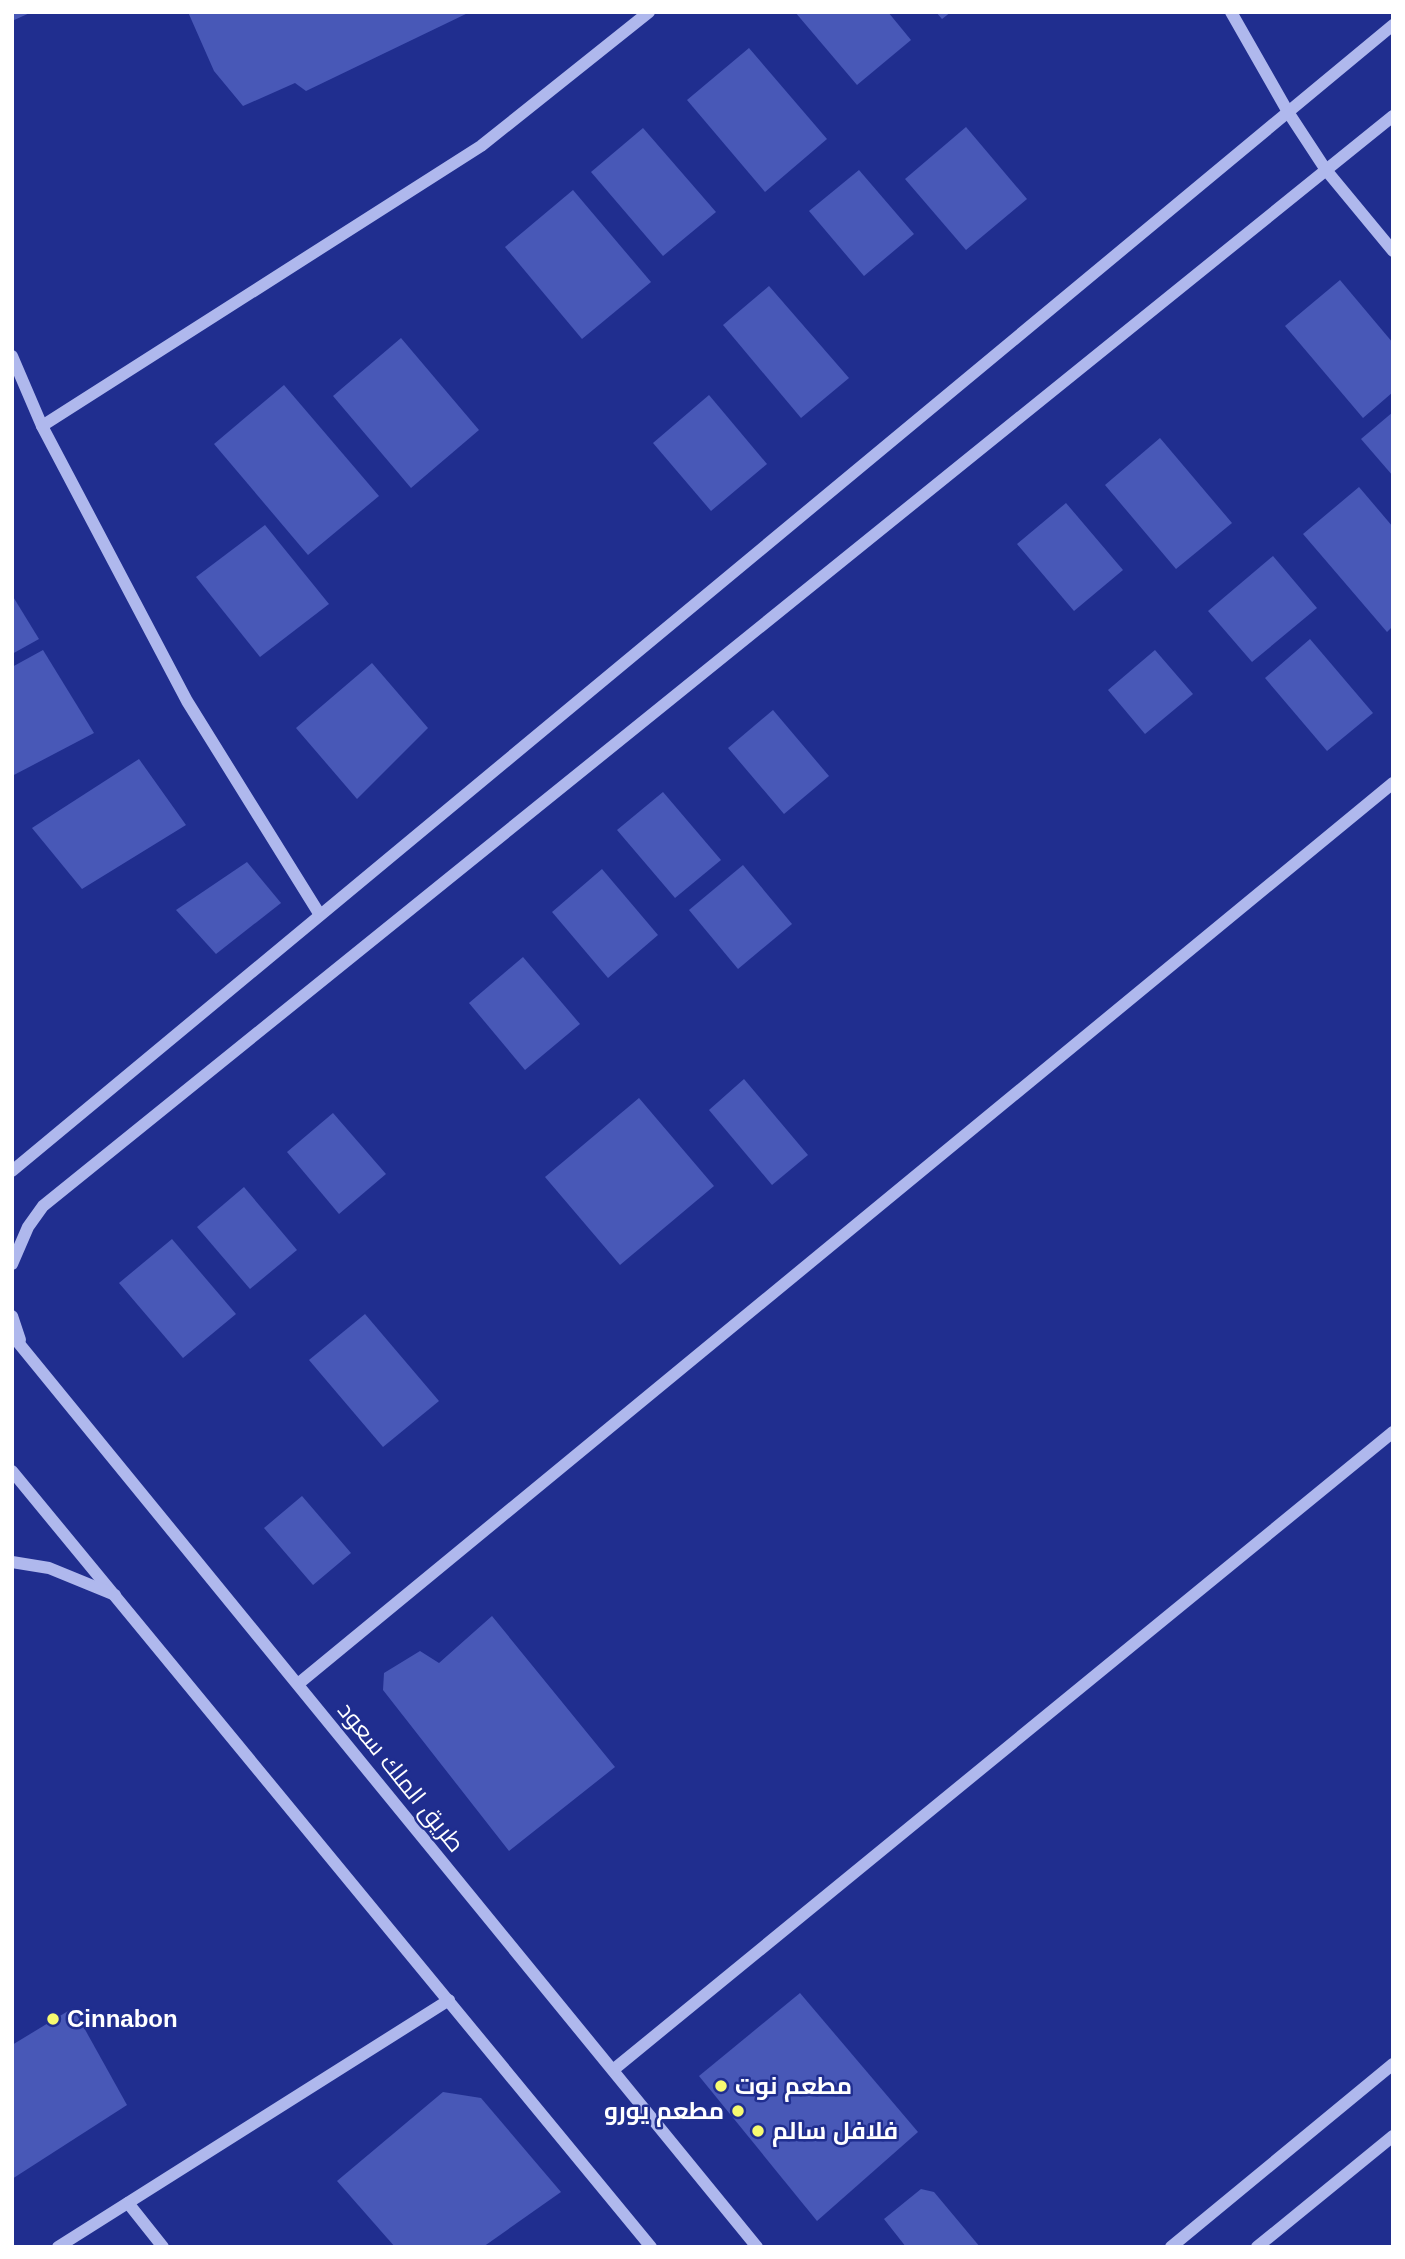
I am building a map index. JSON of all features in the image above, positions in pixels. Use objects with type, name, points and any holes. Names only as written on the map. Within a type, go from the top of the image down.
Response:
[{"type":"street","points":[[1231,12],[1288,112],[1326,170],[1393,251]]},
{"type":"street","points":[[42,426],[481,146],[642,15]]},
{"type":"street","points":[[12,1171],[1393,25]]},
{"type":"street","points":[[12,1264],[28,1227],[43,1206],[1393,116]]},
{"type":"street","points":[[12,356],[42,426],[187,701],[320,915]]},
{"type":"street","points":[[298,1684],[1393,783]]},
{"type":"street","points":[[12,1316],[23,1347]]},
{"type":"street","name":"طريق الملك سعود","points":[[12,1335],[757,2247]]},
{"type":"street","points":[[613,2070],[1393,1432]]},
{"type":"street","points":[[12,1471],[651,2247]]},
{"type":"street","points":[[12,1562],[49,1568],[117,1596]]},
{"type":"street","points":[[63,2246],[449,2000]]},
{"type":"street","points":[[1171,2247],[1393,2064]]},
{"type":"street","points":[[1256,2247],[1393,2136]]},
{"type":"street","points":[[128,2203],[163,2247]]},
{"type":"building","points":[[12,12],[32,12],[12,21]]},
{"type":"building","points":[[188,12],[470,12],[306,91],[295,83],[243,106],[214,71]]},
{"type":"building","points":[[795,12],[888,12],[911,40],[857,85]]},
{"type":"building","points":[[936,12],[951,12],[942,19]]},
{"type":"building","points":[[749,48],[827,139],[765,192],[687,100]]},
{"type":"building","points":[[966,127],[1027,199],[966,250],[905,179]]},
{"type":"building","points":[[643,128],[716,212],[663,256],[591,172]]},
{"type":"building","points":[[859,170],[914,234],[864,276],[809,211]]},
{"type":"building","points":[[573,190],[651,282],[582,339],[505,247]]},
{"type":"building","points":[[1340,280],[1393,343],[1393,392],[1363,418],[1285,326]]},
{"type":"building","points":[[769,286],[849,378],[801,418],[723,325]]},
{"type":"building","points":[[401,338],[479,430],[411,488],[333,396]]},
{"type":"building","points":[[284,385],[379,496],[308,555],[214,444]]},
{"type":"building","points":[[709,395],[767,464],[711,511],[653,443]]},
{"type":"building","points":[[1393,412],[1393,476],[1361,439]]},
{"type":"building","points":[[1160,438],[1232,523],[1176,569],[1105,485]]},
{"type":"building","points":[[1359,487],[1393,527],[1393,626],[1387,632],[1303,534]]},
{"type":"building","points":[[1066,503],[1123,570],[1074,611],[1017,544]]},
{"type":"building","points":[[265,525],[329,604],[260,657],[196,577]]},
{"type":"building","points":[[1273,556],[1317,608],[1252,662],[1208,611]]},
{"type":"building","points":[[12,595],[39,639],[12,654]]},
{"type":"building","points":[[1310,639],[1373,713],[1327,751],[1265,678]]},
{"type":"building","points":[[43,650],[94,733],[12,776],[12,667]]},
{"type":"building","points":[[1155,650],[1193,694],[1145,734],[1108,690]]},
{"type":"building","points":[[372,663],[428,728],[357,799],[296,728]]},
{"type":"building","points":[[773,710],[829,776],[784,814],[728,748]]},
{"type":"building","points":[[139,759],[186,825],[82,889],[32,828]]},
{"type":"building","points":[[663,792],[721,860],[675,898],[617,830]]},
{"type":"building","points":[[247,862],[281,903],[216,954],[176,910]]},
{"type":"building","points":[[743,865],[792,924],[738,969],[689,910]]},
{"type":"building","points":[[602,869],[658,935],[608,978],[552,912]]},
{"type":"building","points":[[523,957],[580,1024],[525,1070],[469,1003]]},
{"type":"building","points":[[744,1079],[808,1155],[772,1185],[709,1110]]},
{"type":"building","points":[[639,1098],[714,1186],[620,1265],[545,1177]]},
{"type":"building","points":[[333,1113],[386,1174],[339,1214],[287,1152]]},
{"type":"building","points":[[244,1187],[297,1250],[250,1289],[197,1227]]},
{"type":"building","points":[[172,1239],[236,1314],[183,1358],[119,1283]]},
{"type":"building","points":[[365,1314],[439,1401],[383,1447],[309,1360]]},
{"type":"building","points":[[302,1496],[351,1553],[313,1585],[264,1528]]},
{"type":"building","points":[[492,1616],[615,1767],[509,1851],[383,1690],[384,1673],[420,1651],[439,1663]]},
{"type":"building","points":[[800,1993],[918,2132],[817,2221],[699,2076]]},
{"type":"building","points":[[73,2008],[127,2105],[12,2179],[12,2045]]},
{"type":"building","points":[[443,2092],[481,2098],[561,2192],[483,2247],[395,2247],[337,2181]]},
{"type":"building","points":[[921,2189],[934,2192],[980,2247],[906,2247],[884,2219]]},
{"type":"place","name":"Cinnabon","points":[[53,2019]]},
{"type":"place","name":"مطعم نوت","points":[[721,2086]]},
{"type":"place","name":"مطعم يورو","points":[[738,2111]]},
{"type":"place","name":"فلافل سالم","points":[[758,2131]]}]
